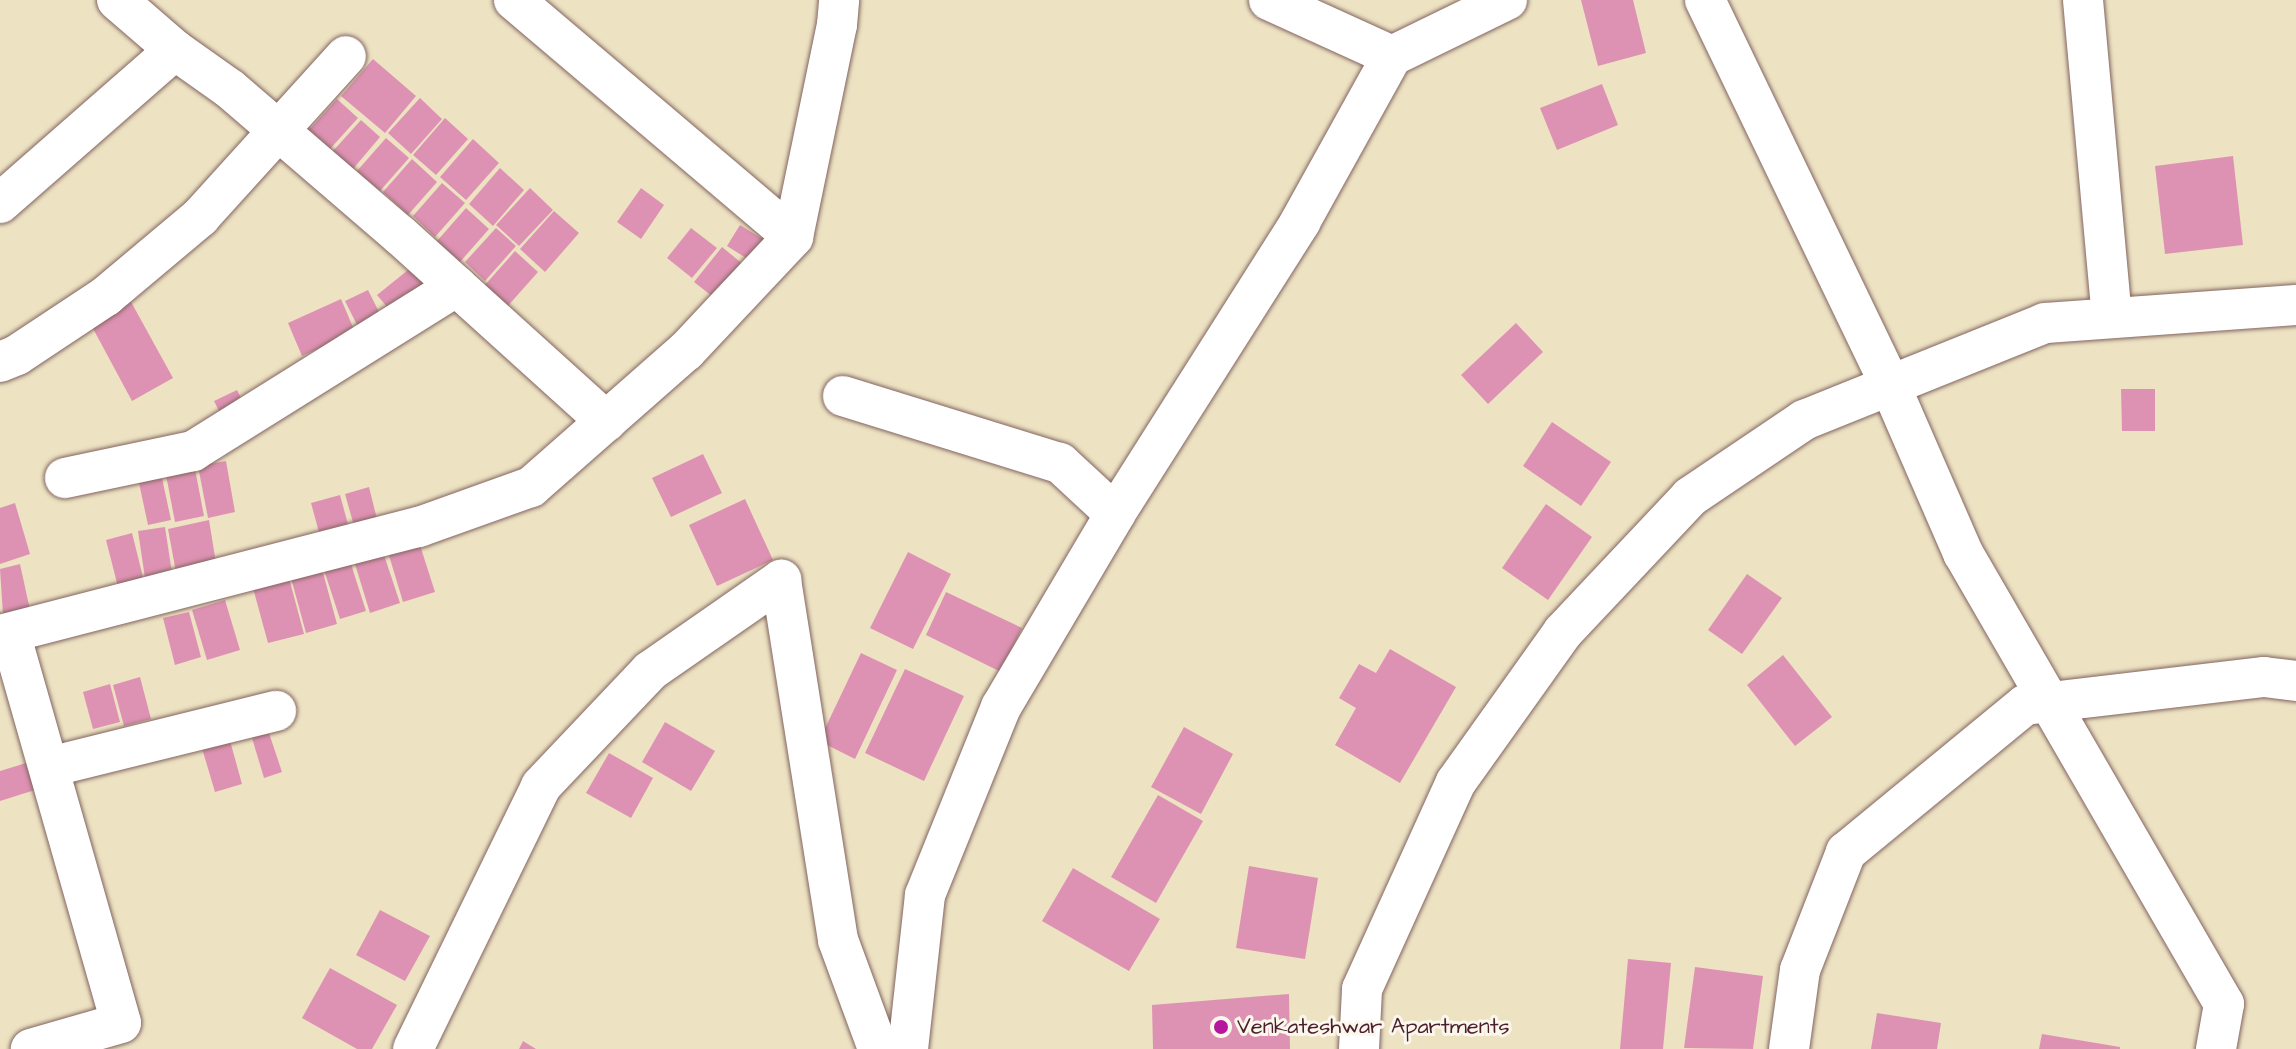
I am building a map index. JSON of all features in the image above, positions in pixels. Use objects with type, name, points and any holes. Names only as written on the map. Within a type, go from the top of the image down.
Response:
[{"type":"street","points":[[117,0],[175,50],[230,89],[278,130],[606,421]]},
{"type":"street","points":[[514,0],[793,237]]},
{"type":"street","points":[[31,1049],[121,1023],[49,767],[5,634],[419,527],[531,487],[686,351],[793,237],[837,25],[839,0]]},
{"type":"street","points":[[1269,0],[1392,56]]},
{"type":"street","points":[[908,1049],[925,895],[1001,707],[1115,514],[1300,222],[1392,56],[1507,0]]},
{"type":"street","points":[[1705,0],[1890,385],[1963,553],[2224,1004],[2216,1049]]},
{"type":"street","points":[[2083,0],[2112,318]]},
{"type":"street","points":[[0,203],[175,50]]},
{"type":"street","points":[[0,362],[17,355],[106,296],[200,217],[346,56]]},
{"type":"street","points":[[65,478],[193,451],[457,286]]},
{"type":"street","points":[[1359,1049],[1362,989],[1456,782],[1563,632],[1690,497],[1804,420],[2045,323],[2296,305]]},
{"type":"street","points":[[843,396],[1060,463],[1115,514]]},
{"type":"street","points":[[413,1049],[541,786],[650,671],[781,580],[838,940],[878,1049]]},
{"type":"street","points":[[1789,1049],[1800,970],[1846,852],[2025,705],[2264,677],[2296,681]]},
{"type":"street","points":[[49,767],[276,711]]},
{"type":"building","points":[[1581,0],[1633,0],[1646,53],[1598,66]]},
{"type":"building","points":[[373,59],[416,96],[385,133],[341,96]]},
{"type":"building","points":[[1602,84],[1618,125],[1557,150],[1540,108]]},
{"type":"building","points":[[420,98],[442,119],[411,154],[388,133]]},
{"type":"building","points":[[337,99],[358,118],[330,149],[309,130]]},
{"type":"building","points":[[445,118],[468,139],[436,175],[413,155]]},
{"type":"building","points":[[361,120],[380,137],[353,169],[333,151]]},
{"type":"building","points":[[386,138],[409,158],[380,191],[357,171]]},
{"type":"building","points":[[473,139],[499,163],[466,200],[440,177]]},
{"type":"building","points":[[2233,156],[2243,245],[2165,254],[2155,166]]},
{"type":"building","points":[[412,159],[437,182],[408,215],[383,192]]},
{"type":"building","points":[[500,168],[524,190],[493,226],[469,204]]},
{"type":"building","points":[[442,183],[465,203],[435,237],[413,216]]},
{"type":"building","points":[[530,188],[553,210],[519,246],[496,225]]},
{"type":"building","points":[[641,188],[664,205],[641,239],[617,222]]},
{"type":"building","points":[[466,208],[489,229],[460,262],[437,241]]},
{"type":"building","points":[[554,211],[579,233],[545,272],[520,249]]},
{"type":"building","points":[[740,225],[767,242],[754,263],[727,246]]},
{"type":"building","points":[[496,228],[516,246],[485,281],[465,262]]},
{"type":"building","points":[[691,228],[717,248],[692,278],[667,258]]},
{"type":"building","points":[[722,247],[744,265],[717,300],[694,282]]},
{"type":"building","points":[[515,251],[538,272],[507,307],[484,286]]},
{"type":"building","points":[[413,266],[429,285],[393,314],[377,295]]},
{"type":"building","points":[[368,290],[380,314],[357,325],[345,301]]},
{"type":"building","points":[[341,299],[355,332],[302,356],[288,323]]},
{"type":"building","points":[[130,300],[173,378],[132,401],[90,323]]},
{"type":"building","points":[[1516,323],[1543,352],[1488,404],[1461,375]]},
{"type":"building","points":[[2121,389],[2155,389],[2155,431],[2122,431]]},
{"type":"building","points":[[237,390],[256,428],[233,439],[214,401]]},
{"type":"building","points":[[1552,422],[1611,462],[1581,506],[1523,466]]},
{"type":"building","points":[[703,454],[722,493],[671,517],[652,478]]},
{"type":"building","points":[[226,461],[235,512],[208,518],[198,466]]},
{"type":"building","points":[[195,469],[204,516],[175,522],[166,475]]},
{"type":"building","points":[[162,478],[171,520],[148,525],[139,483]]},
{"type":"building","points":[[369,487],[379,527],[356,533],[345,494]]},
{"type":"building","points":[[340,495],[349,528],[320,536],[311,503]]},
{"type":"building","points":[[745,499],[773,560],[717,586],[689,525]]},
{"type":"building","points":[[15,503],[30,554],[0,564],[0,508]]},
{"type":"building","points":[[1546,504],[1592,537],[1548,600],[1502,568]]},
{"type":"building","points":[[209,520],[216,563],[176,572],[168,529]]},
{"type":"building","points":[[165,527],[172,573],[145,578],[138,531]]},
{"type":"building","points":[[132,533],[144,581],[118,587],[106,540]]},
{"type":"building","points":[[419,542],[435,592],[403,602],[388,552]]},
{"type":"building","points":[[908,552],[951,574],[913,649],[870,628]]},
{"type":"building","points":[[384,555],[400,603],[370,613],[355,564]]},
{"type":"building","points":[[350,561],[366,611],[340,619],[324,570]]},
{"type":"building","points":[[20,564],[30,610],[3,615],[0,569]]},
{"type":"building","points":[[322,569],[337,624],[306,633],[291,578]]},
{"type":"building","points":[[1747,574],[1782,598],[1742,654],[1708,630]]},
{"type":"building","points":[[289,578],[304,634],[268,643],[253,588]]},
{"type":"building","points":[[946,592],[1022,628],[1001,672],[926,635]]},
{"type":"building","points":[[225,600],[240,650],[207,660],[192,610]]},
{"type":"building","points":[[189,612],[201,657],[175,665],[163,618]]},
{"type":"building","points":[[1390,649],[1456,687],[1400,783],[1335,745],[1356,708],[1339,698],[1359,664],[1376,673]]},
{"type":"building","points":[[861,653],[897,670],[855,759],[819,741]]},
{"type":"building","points":[[1783,655],[1832,717],[1795,746],[1747,685]]},
{"type":"building","points":[[905,669],[964,696],[924,781],[865,753]]},
{"type":"building","points":[[140,677],[151,719],[124,726],[113,685]]},
{"type":"building","points":[[110,684],[120,722],[93,729],[83,692]]},
{"type":"building","points":[[665,722],[715,751],[691,791],[642,762]]},
{"type":"building","points":[[1184,727],[1233,754],[1201,814],[1151,787]]},
{"type":"building","points":[[269,733],[282,772],[264,778],[252,738]]},
{"type":"building","points":[[229,737],[242,784],[215,792],[201,745]]},
{"type":"building","points":[[609,753],[653,778],[631,818],[586,793]]},
{"type":"building","points":[[26,763],[35,790],[0,801],[0,771]]},
{"type":"building","points":[[1158,795],[1203,821],[1156,903],[1111,877]]},
{"type":"building","points":[[1249,866],[1318,878],[1305,959],[1236,948]]},
{"type":"building","points":[[1073,868],[1160,919],[1129,971],[1042,921]]},
{"type":"building","points":[[380,910],[430,936],[405,981],[356,955]]},
{"type":"building","points":[[1628,959],[1671,963],[1663,1049],[1620,1049]]},
{"type":"building","points":[[1695,967],[1763,976],[1753,1049],[1684,1048]]},
{"type":"building","points":[[330,968],[397,1005],[372,1049],[357,1049],[302,1018]]},
{"type":"building","name":"Venkateshwar Apartments","points":[[1289,994],[1290,1049],[1153,1049],[1152,1005]]},
{"type":"building","points":[[1877,1013],[1941,1023],[1937,1049],[1871,1049]]},
{"type":"building","points":[[2042,1034],[2120,1047],[2120,1049],[2039,1049]]},
{"type":"building","points":[[523,1041],[536,1049],[519,1049]]},
{"type":"place","name":"Venkateshwar Apartments","points":[[1221,1027]]}]
